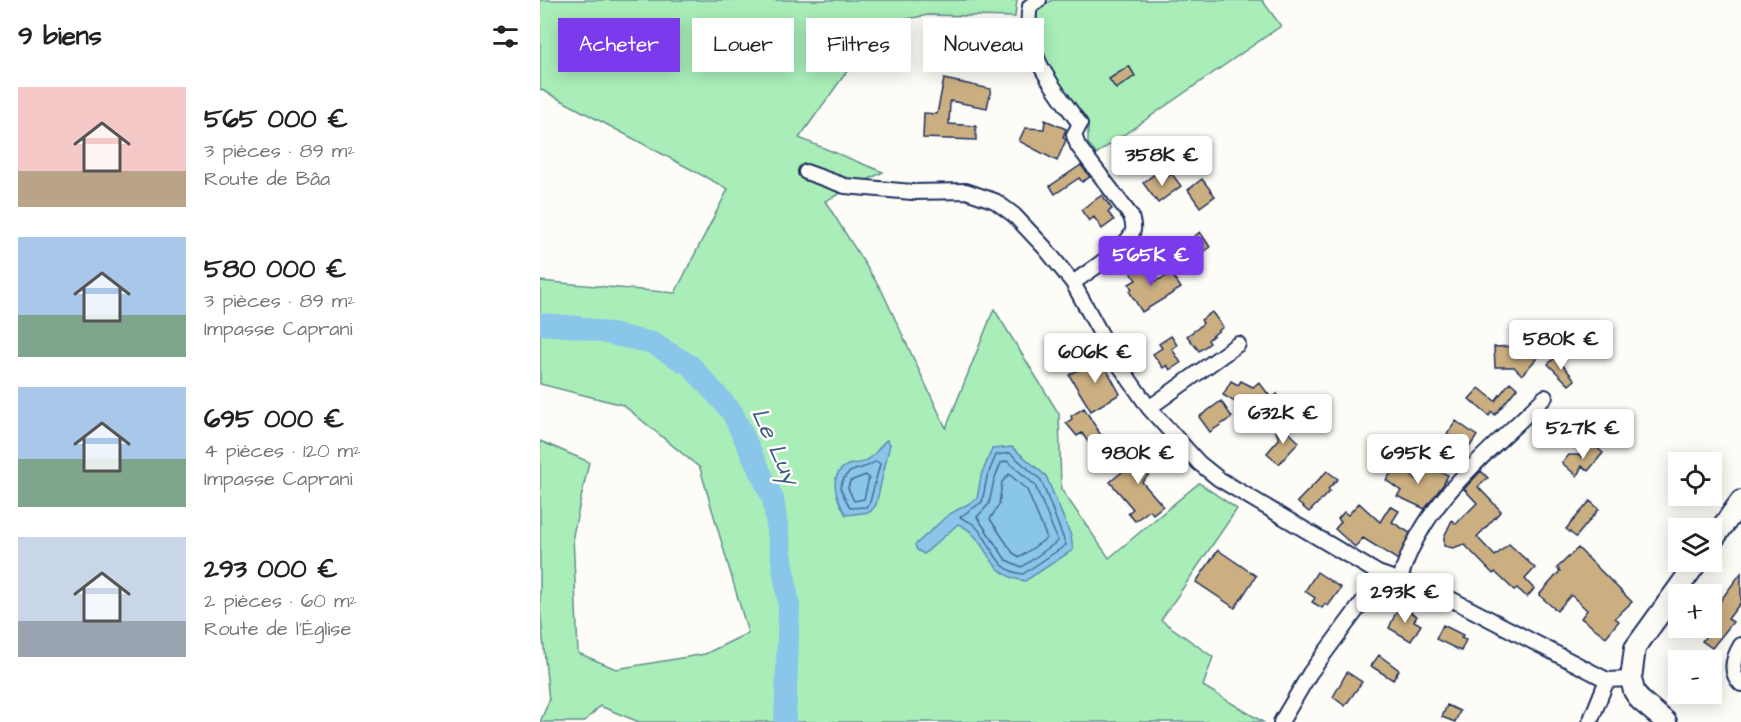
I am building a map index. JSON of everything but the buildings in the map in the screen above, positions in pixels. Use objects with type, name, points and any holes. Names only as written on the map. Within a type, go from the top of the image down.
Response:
[{"type":"street","points":[[1039,0],[1030,6],[1026,23],[1034,55],[1080,124],[1074,135],[1078,146],[1131,216],[1134,227],[1131,237],[1123,245],[1073,283]]},
{"type":"street","points":[[806,172],[845,186],[912,192],[966,191],[995,201],[1014,215],[1073,283],[1113,356],[1149,408],[1181,445],[1219,479],[1378,573],[1444,596],[1607,680],[1637,677]]},
{"type":"street","points":[[1149,408],[1238,344]]},
{"type":"street","points":[[1400,580],[1420,531],[1432,513],[1452,488],[1545,397]]},
{"type":"street","points":[[1722,527],[1741,501]]},
{"type":"street","points":[[1661,717],[1637,677],[1648,631],[1690,572]]},
{"type":"street","points":[[1281,722],[1310,673],[1364,600],[1378,573]]},
{"type":"street","points":[[1741,645],[1734,658],[1733,672],[1741,684]]},
{"type":"street","points":[[1590,722],[1607,680]]},
{"type":"green space","points":[[540,0],[1017,0],[1015,17],[928,15],[911,18],[806,18],[806,72],[846,72],[799,138],[883,172],[825,201],[882,291],[946,428],[994,309],[1059,414],[1061,489],[1109,558],[1199,483],[1237,509],[1161,620],[1213,657],[1203,686],[1263,722],[639,722],[600,706],[584,722],[540,722],[549,701],[540,608],[540,441],[589,462],[573,535],[578,653],[616,669],[705,654],[748,633],[700,468],[623,405],[540,384],[540,281],[675,293],[728,189],[540,89]]},
{"type":"green space","points":[[1052,0],[1262,0],[1281,26],[1096,154],[1088,143],[1088,126],[1044,59],[1044,18],[1033,18],[1032,14]]},
{"type":"water","points":[[887,440],[890,444],[876,505],[870,512],[846,515],[835,488],[837,475],[848,465],[870,458]]},
{"type":"water","points":[[1012,447],[1046,476],[1071,536],[1073,550],[1025,581],[1001,571],[976,538],[958,524],[924,554],[917,550],[915,545],[948,515],[977,499],[981,476],[992,449]]},
{"type":"waterway","name":"Le Luy","points":[[540,324],[579,327],[652,343],[691,366],[732,412],[773,499],[789,606],[785,722]]}]
